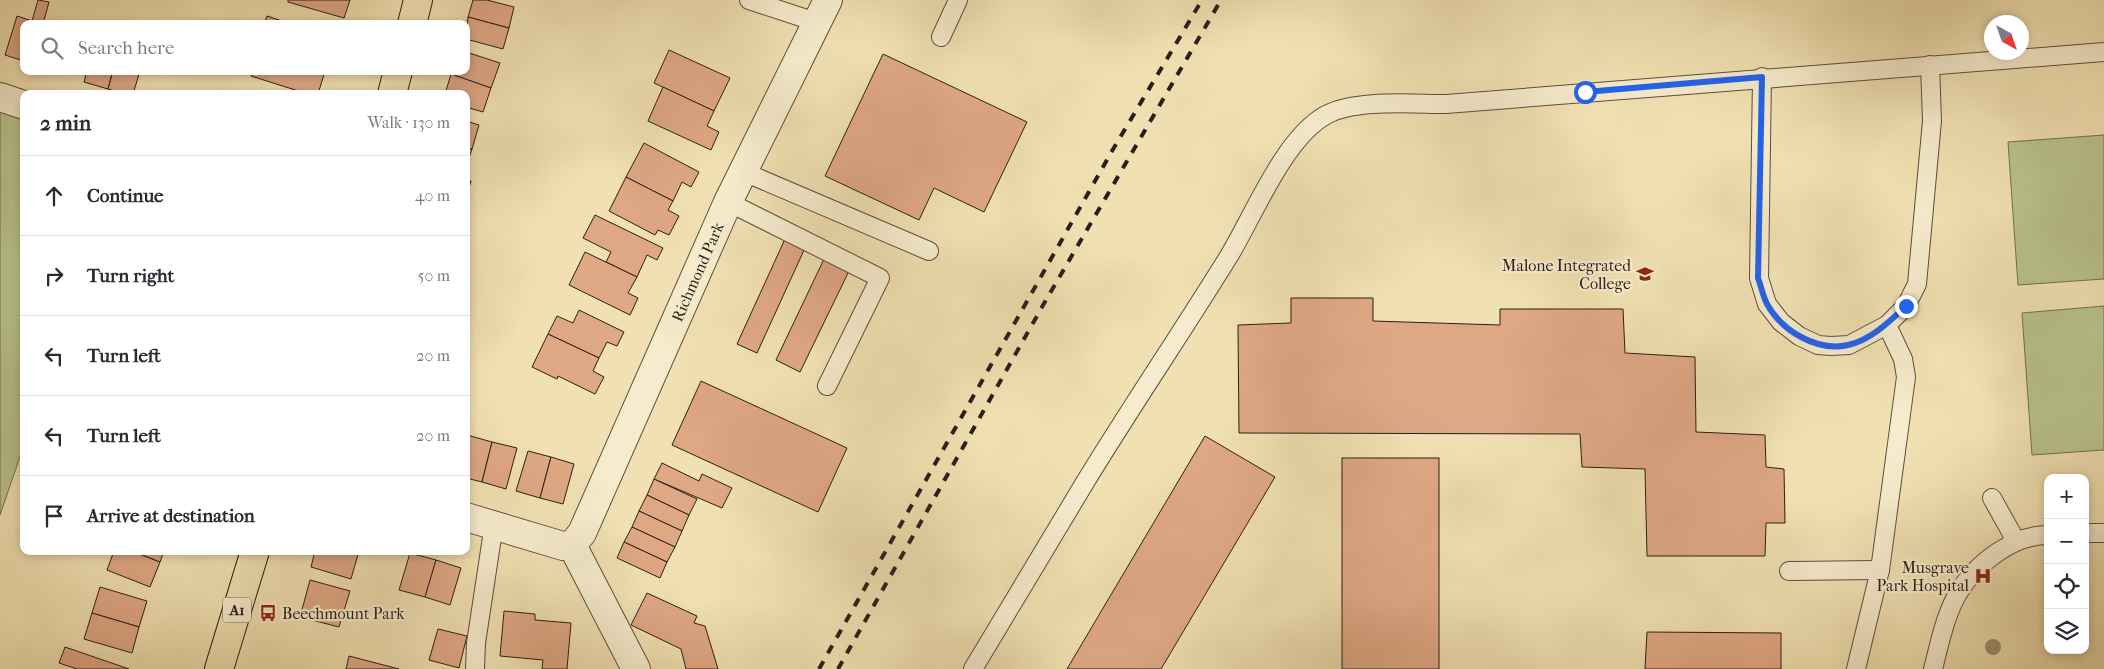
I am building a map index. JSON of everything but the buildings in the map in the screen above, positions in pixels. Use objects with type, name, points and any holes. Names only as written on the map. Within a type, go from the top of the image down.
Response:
[{"type":"main road","points":[[413,20],[418,0]]},
{"type":"main road","points":[[393,90],[397,75]]},
{"type":"main road","name":"A1","points":[[219,669],[255,555]]},
{"type":"street","name":"Richmond Park","points":[[572,545],[582,533],[728,202],[822,11]]},
{"type":"street","points":[[0,98],[20,104]]},
{"type":"street","points":[[470,518],[562,546],[572,545],[636,669]]},
{"type":"lane","points":[[749,0],[822,11]]},
{"type":"lane","points":[[942,37],[958,0]]},
{"type":"lane","points":[[973,669],[1085,484],[1230,254],[1292,144],[1325,115],[1341,109],[1362,105],[1446,104],[1762,77],[2104,52]]},
{"type":"lane","points":[[1762,77],[1758,278],[1767,304],[1781,322],[1800,336],[1818,345],[1849,345],[1886,325],[1906,306],[1917,284],[1932,121],[1930,65]]},
{"type":"lane","points":[[744,172],[929,251]]},
{"type":"lane","points":[[728,202],[880,278],[827,386]]},
{"type":"lane","points":[[1856,669],[1880,570],[1906,377],[1903,359],[1886,325]]},
{"type":"lane","points":[[1992,498],[2016,541]]},
{"type":"lane","points":[[475,669],[476,643],[494,524]]},
{"type":"lane","points":[[2089,534],[2104,533]]},
{"type":"lane","points":[[1933,669],[1950,607],[1971,573],[2016,541],[2044,536]]},
{"type":"lane","points":[[1789,571],[1880,570]]},
{"type":"green space","points":[[0,109],[20,116],[20,457],[0,515]]},
{"type":"green space","points":[[2104,135],[2104,279],[2018,285],[2008,142]]},
{"type":"green space","points":[[2104,306],[2104,450],[2032,455],[2022,313]]},
{"type":"railway","points":[[819,669],[1112,151],[1202,0]]},
{"type":"railway","points":[[838,669],[1046,300],[1221,0]]},
{"type":"place","name":"Malone Integrated College","points":[[1645,274]]},
{"type":"place","name":"Musgrave Park Hospital","points":[[1983,576]]},
{"type":"place","name":"Beechmount Park","points":[[268,613]]},
{"type":"route","points":[[1585,92],[1762,77],[1758,278],[1767,304],[1781,322],[1800,336],[1818,345],[1832,346],[1849,345],[1867,336],[1886,325],[1906,306]]}]
